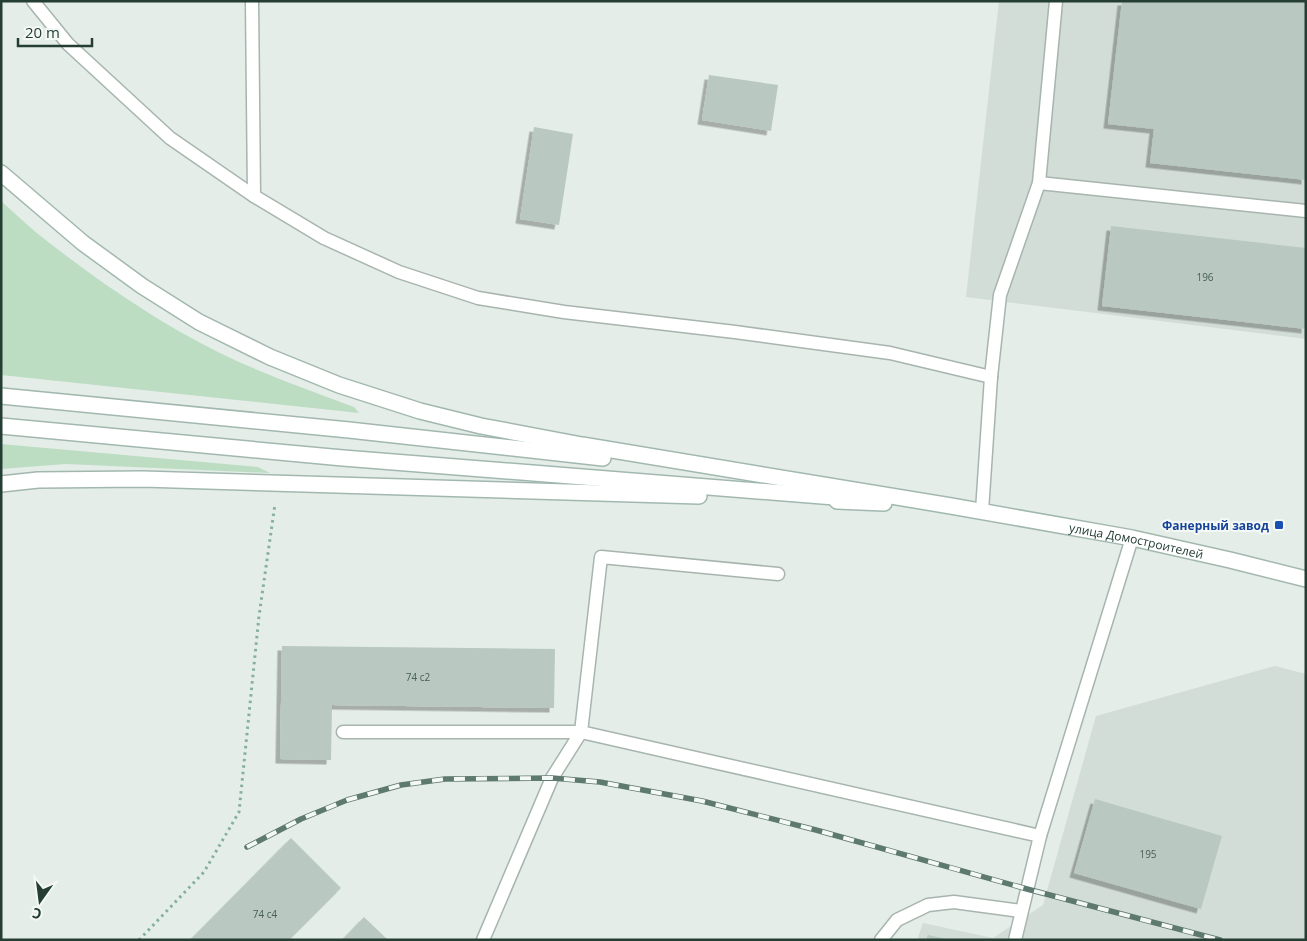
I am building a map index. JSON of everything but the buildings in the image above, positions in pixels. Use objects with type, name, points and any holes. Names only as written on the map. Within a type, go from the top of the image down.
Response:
[{"type":"main road","points":[[1,173],[83,243],[150,291],[199,322],[270,357],[339,385],[420,411],[481,426],[582,445],[958,507]]},
{"type":"main road","points":[[1,396],[349,430],[633,461],[958,507]]},
{"type":"main road","points":[[1,426],[343,458],[958,507]]},
{"type":"main road","points":[[1,484],[38,480],[143,479],[629,493],[958,507]]},
{"type":"main road","name":"улица Домостроителей","points":[[958,507],[1132,538],[1306,578]]},
{"type":"lane","points":[[33,1],[68,44],[170,138],[254,196],[324,238],[399,272],[478,298],[564,312],[890,353],[991,377]]},
{"type":"lane","points":[[252,1],[254,196]]},
{"type":"lane","points":[[982,511],[991,377],[1000,295],[1039,183],[1056,1]]},
{"type":"lane","points":[[1039,183],[1306,211]]},
{"type":"lane","points":[[1015,940],[1040,836],[1132,538]]},
{"type":"lane","points":[[483,940],[552,778],[581,732],[601,557],[778,574]]},
{"type":"lane","points":[[343,732],[581,732],[1040,836]]},
{"type":"lane","points":[[881,940],[897,920],[928,905],[954,902],[1021,911]]},
{"type":"path","points":[[140,940],[204,872],[239,812],[259,616],[275,504]]},
{"type":"shaded area","points":[[999,1],[1306,1],[1306,339],[966,297]]},
{"type":"shaded area","points":[[1275,666],[1306,674],[1306,940],[917,940],[923,923],[993,938],[1043,905],[1096,716]]},
{"type":"green space","points":[[1,201],[41,236],[88,272],[131,302],[175,329],[236,361],[354,407],[359,413],[1,375]]},
{"type":"green space","points":[[1,444],[258,467],[270,473],[66,464],[1,469]]},
{"type":"railway","points":[[247,847],[301,819],[347,800],[401,785],[445,779],[552,778],[600,782],[702,801],[816,830],[1220,940]]},
{"type":"place","name":"Фанерный завод","points":[[1279,525]]}]
